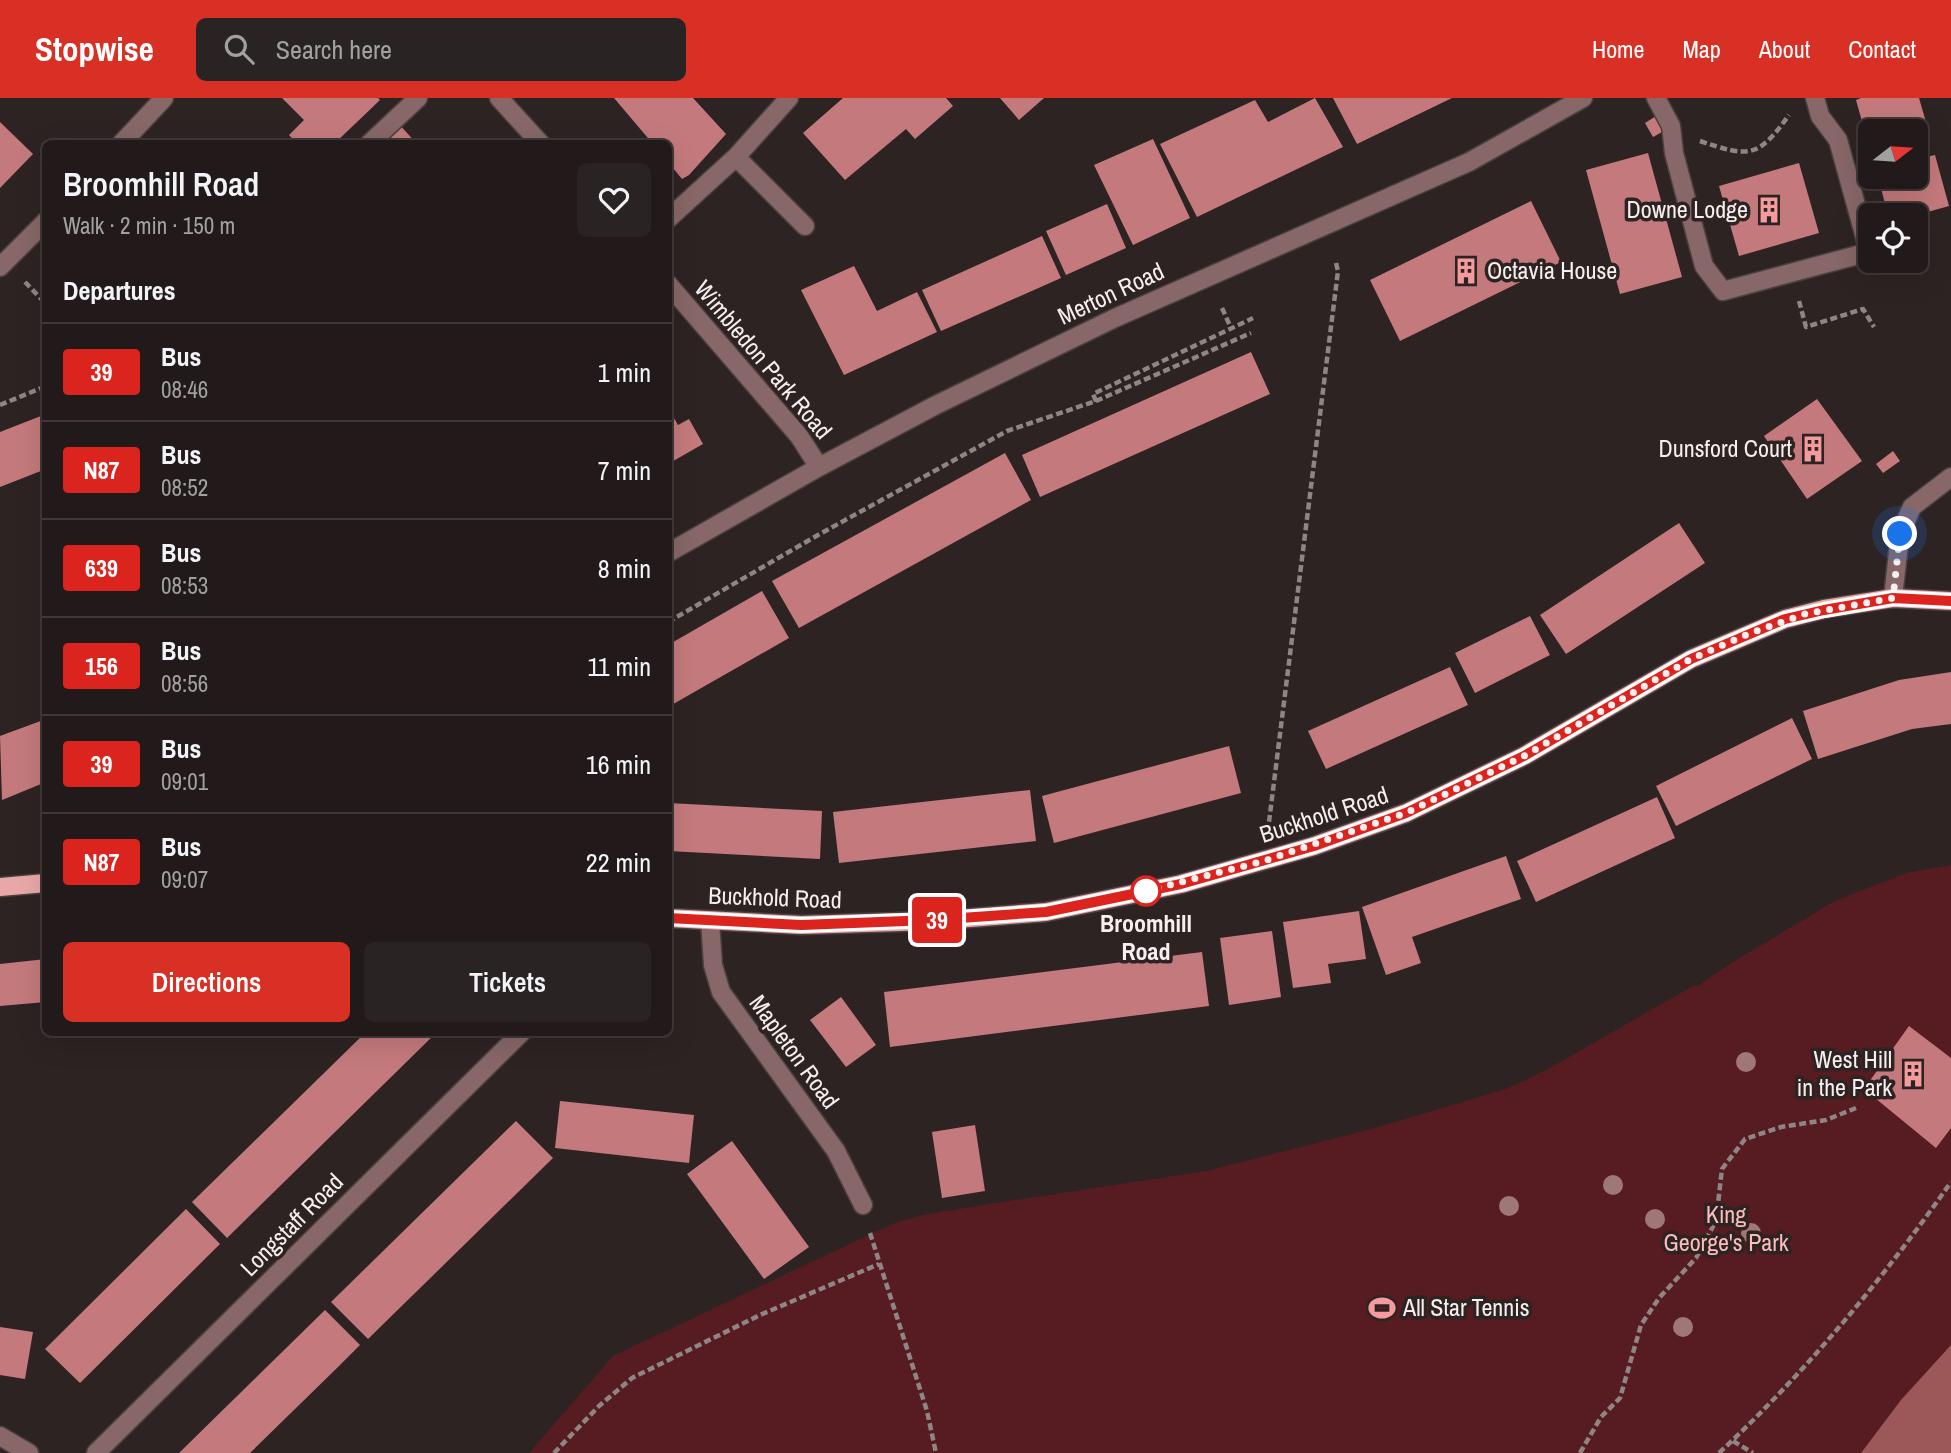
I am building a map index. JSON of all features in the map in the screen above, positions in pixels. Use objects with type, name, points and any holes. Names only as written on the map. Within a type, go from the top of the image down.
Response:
[{"type":"main road","name":"Buckhold Road","points":[[672,918],[801,925],[864,924],[1033,913],[1181,884],[1314,846],[1406,813],[1524,756],[1691,659],[1785,619],[1893,598],[1951,601]]},
{"type":"main road","points":[[0,887],[42,883]]},
{"type":"street","points":[[125,140],[164,98]]},
{"type":"street","points":[[373,140],[418,98]]},
{"type":"street","points":[[499,98],[537,140]]},
{"type":"street","points":[[672,215],[736,158],[789,98]]},
{"type":"street","name":"Merton Road","points":[[672,551],[819,467],[936,405],[1115,318],[1469,162],[1583,98]]},
{"type":"street","points":[[1656,98],[1671,125],[1674,153],[1704,266],[1723,291],[1869,252],[1838,140],[1820,116],[1815,98]]},
{"type":"street","points":[[736,158],[805,226]]},
{"type":"street","points":[[0,267],[42,225]]},
{"type":"street","name":"Wimbledon Park Road","points":[[672,289],[799,436],[819,467]]},
{"type":"street","points":[[1893,598],[1900,534],[1912,507],[1951,477]]},
{"type":"street","name":"Mapleton Road","points":[[710,921],[713,965],[721,992],[836,1151],[863,1205]]},
{"type":"street","name":"Longstaff Road","points":[[96,1453],[518,1036]]},
{"type":"street","points":[[0,1436],[29,1453]]},
{"type":"path","points":[[1673,136],[1682,134],[1739,152],[1758,149],[1770,141],[1790,114]]},
{"type":"path","points":[[1269,822],[1324,391],[1338,271],[1336,263]]},
{"type":"path","points":[[1222,308],[1231,328]]},
{"type":"path","points":[[1806,327],[1863,309],[1874,327]]},
{"type":"path","points":[[1096,401],[1093,394],[1253,318]]},
{"type":"path","points":[[672,620],[818,535],[1007,431],[1096,401],[1251,333]]},
{"type":"path","points":[[0,405],[42,388]]},
{"type":"path","points":[[1580,1453],[1601,1417],[1620,1398],[1641,1325],[1659,1298],[1696,1258],[1716,1221],[1722,1169],[1745,1139],[1781,1127],[1826,1120],[1856,1108]]},
{"type":"path","points":[[1719,1453],[1769,1406],[1899,1256],[1951,1182]]},
{"type":"path","points":[[863,1205],[878,1264],[927,1411],[936,1453]]},
{"type":"path","points":[[554,1453],[598,1406],[632,1378],[760,1315],[878,1264]]},
{"type":"path","points":[[1732,1441],[1753,1453]]},
{"type":"green space","name":"King George's Park","points":[[1951,865],[1951,1453],[529,1453],[613,1356],[892,1224],[923,1215],[1206,1171],[1368,1130],[1506,1089],[1541,1073],[1693,986],[1698,986],[1835,901],[1906,873]]},
{"type":"shaded area","points":[[1951,1345],[1951,1453],[1861,1453],[1901,1400]]},
{"type":"building","points":[[282,98],[380,100],[338,140],[293,140],[289,135],[304,120]]},
{"type":"building","points":[[614,98],[693,98],[726,134],[689,175],[682,179],[672,167],[672,140],[650,140]]},
{"type":"building","points":[[843,98],[946,98],[953,106],[915,139],[906,129],[845,180],[803,133]]},
{"type":"building","points":[[1000,98],[1044,98],[1019,120]]},
{"type":"building","points":[[1315,98],[1343,147],[1197,217],[1160,144],[1255,100],[1268,122]]},
{"type":"building","points":[[1333,98],[1452,98],[1357,144]]},
{"type":"building","points":[[1919,98],[1925,119],[1861,119],[1856,100]]},
{"type":"building","points":[[1656,116],[1664,131],[1653,137],[1645,123]]},
{"type":"building","points":[[0,122],[33,154],[0,188]]},
{"type":"building","points":[[398,123],[413,140],[380,140]]},
{"type":"building","points":[[1153,139],[1190,218],[1133,245],[1094,165]]},
{"type":"building","points":[[1648,153],[1682,277],[1620,294],[1586,170]]},
{"type":"building","points":[[1935,155],[1949,206],[1928,212],[1928,203],[1885,203],[1881,189],[1928,189],[1928,157]]},
{"type":"building","name":"Downe Lodge","points":[[1799,163],[1819,233],[1739,256],[1719,186]]},
{"type":"building","name":"Octavia House","points":[[1531,201],[1561,262],[1400,341],[1370,280]]},
{"type":"building","points":[[1107,204],[1126,248],[1066,275],[1046,231]]},
{"type":"building","points":[[1042,236],[1061,278],[941,331],[922,290]]},
{"type":"building","points":[[854,266],[877,311],[917,292],[937,332],[844,375],[801,290]]},
{"type":"building","points":[[1251,352],[1270,394],[1040,497],[1022,455]]},
{"type":"building","name":"Dunsford Court","points":[[1817,399],[1862,461],[1807,499],[1764,436]]},
{"type":"building","points":[[672,415],[678,425],[689,419],[703,444],[672,462]]},
{"type":"building","points":[[42,416],[42,471],[0,487],[0,432]]},
{"type":"building","points":[[1893,451],[1900,461],[1883,473],[1876,464]]},
{"type":"building","points":[[1005,453],[1031,500],[799,628],[772,581]]},
{"type":"building","points":[[1679,523],[1705,563],[1566,654],[1540,615]]},
{"type":"building","points":[[762,591],[789,638],[672,705],[672,643]]},
{"type":"building","points":[[1530,616],[1550,655],[1475,693],[1455,653]]},
{"type":"building","points":[[1450,667],[1468,705],[1326,769],[1308,731]]},
{"type":"building","points":[[1951,672],[1951,724],[1912,729],[1818,759],[1803,711],[1899,680]]},
{"type":"building","points":[[1792,718],[1812,759],[1676,826],[1656,786]]},
{"type":"building","points":[[42,720],[42,784],[2,800],[0,736]]},
{"type":"building","points":[[1229,746],[1241,793],[1054,843],[1042,796]]},
{"type":"building","points":[[1030,790],[1036,841],[839,863],[833,812]]},
{"type":"building","points":[[1657,797],[1675,838],[1536,902],[1517,861]]},
{"type":"building","points":[[672,803],[822,811],[820,859],[672,851]]},
{"type":"building","points":[[1506,856],[1521,899],[1412,937],[1421,963],[1386,975],[1362,907]]},
{"type":"building","points":[[1359,911],[1366,959],[1328,964],[1331,983],[1293,988],[1283,922]]},
{"type":"building","points":[[1272,931],[1281,997],[1229,1005],[1220,938]]},
{"type":"building","points":[[1202,952],[1209,1006],[890,1047],[884,992]]},
{"type":"building","points":[[42,959],[42,1002],[0,1006],[0,964]]},
{"type":"building","points":[[841,997],[876,1045],[846,1067],[810,1020]]},
{"type":"building","name":"West Hill in the Park","points":[[1909,1026],[1951,1058],[1951,1128],[1936,1148],[1864,1089]]},
{"type":"building","points":[[362,1036],[433,1036],[227,1238],[192,1202]]},
{"type":"building","points":[[560,1101],[694,1115],[689,1163],[555,1148]]},
{"type":"building","points":[[516,1121],[553,1158],[368,1339],[331,1302]]},
{"type":"building","points":[[975,1125],[985,1191],[942,1198],[932,1132]]},
{"type":"building","points":[[732,1141],[809,1247],[764,1279],[687,1174]]},
{"type":"building","points":[[186,1209],[220,1244],[80,1383],[45,1349]]},
{"type":"building","points":[[325,1310],[360,1345],[337,1368],[250,1453],[179,1453]]},
{"type":"building","points":[[0,1327],[33,1332],[25,1379],[0,1375]]},
{"type":"bus line","name":"39","points":[[672,918],[801,925],[932,920],[1046,912],[1181,884],[1314,846],[1406,813],[1524,756],[1691,659],[1785,619],[1893,598],[1951,601]]},
{"type":"place","name":"Downe Lodge","points":[[1769,210]]},
{"type":"place","name":"Octavia House","points":[[1466,271]]},
{"type":"place","name":"Dunsford Court","points":[[1813,449]]},
{"type":"place","name":"Broomhill Road","points":[[1146,891]]},
{"type":"place","name":"West Hill in the Park","points":[[1913,1074]]},
{"type":"place","name":"All Star Tennis","points":[[1382,1308]]},
{"type":"route","points":[[1146,891],[1181,884],[1314,846],[1406,813],[1524,756],[1691,659],[1785,619],[1893,598],[1900,534]]}]
